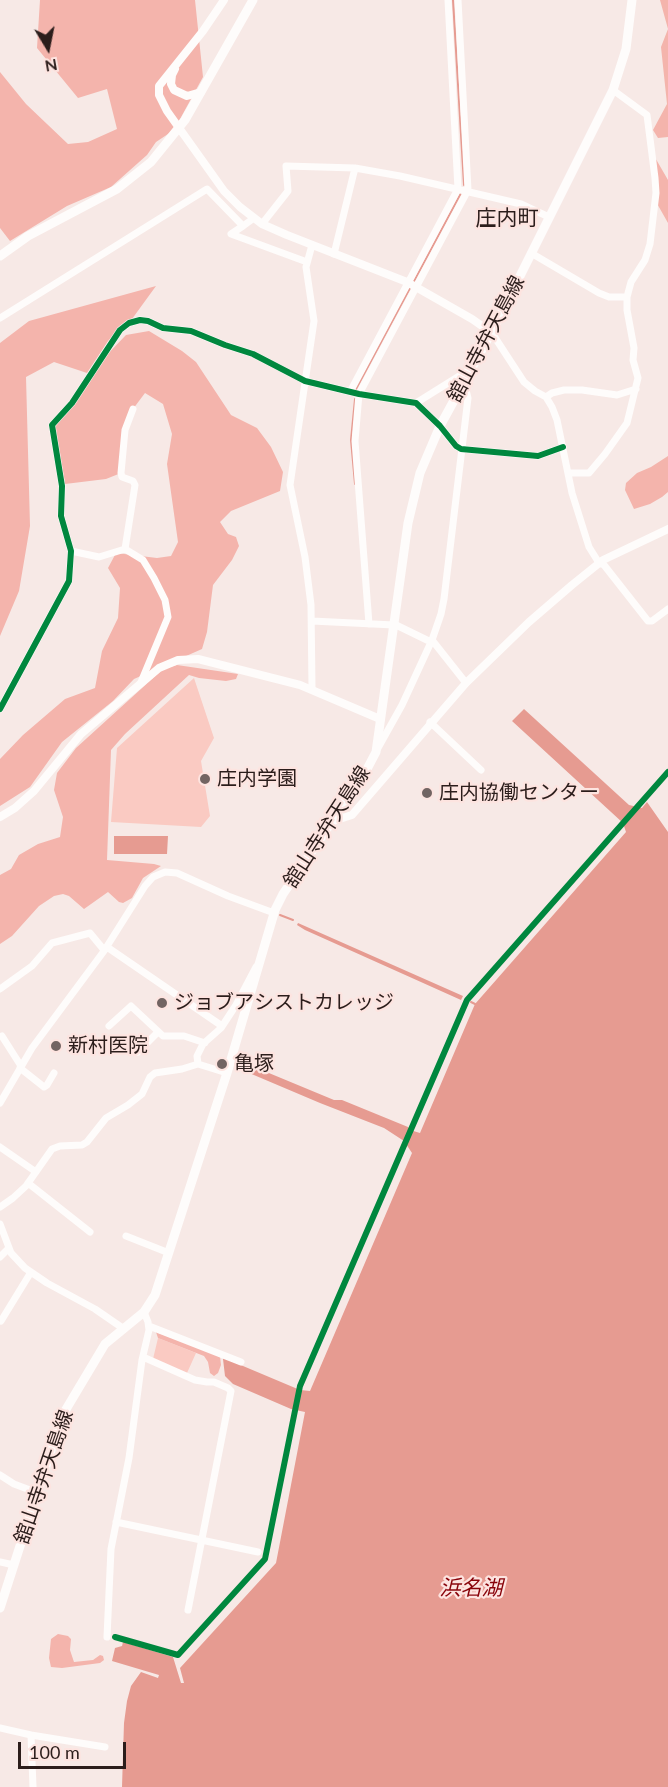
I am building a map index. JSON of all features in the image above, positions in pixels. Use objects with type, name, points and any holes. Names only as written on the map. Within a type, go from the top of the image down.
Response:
[{"type":"main road","points":[[0,256],[28,236],[126,183],[159,154],[201,92],[253,0]]},
{"type":"main road","name":"舘山寺弁天島線","points":[[0,1608],[62,1416],[101,1349],[144,1311],[153,1300],[227,1073],[245,996],[260,963],[274,913],[283,894],[366,771],[376,752],[411,506],[420,473],[440,426],[492,333],[613,90],[626,49],[632,0]]},
{"type":"street","points":[[224,0],[203,31],[159,86],[159,95],[178,129],[224,190],[240,207],[262,224],[412,285],[472,318],[492,333],[524,382],[535,392],[546,397],[557,420],[572,492],[589,547],[599,563],[604,566],[648,621],[652,621],[668,609]]},
{"type":"street","points":[[369,624],[355,441],[359,394],[458,189],[448,0]]},
{"type":"street","points":[[350,392],[468,190],[458,0]]},
{"type":"street","points":[[183,55],[171,75],[171,84],[174,90],[187,96],[201,92]]},
{"type":"street","points":[[568,472],[589,473],[605,454],[627,423],[638,378],[633,360],[634,348],[627,297],[631,282],[645,260],[650,244],[656,193],[655,178],[647,115],[613,90]]},
{"type":"street","points":[[262,224],[288,191],[286,166],[355,168],[468,190],[521,204],[549,217]]},
{"type":"street","points":[[334,254],[355,168]]},
{"type":"street","points":[[0,318],[207,189],[243,226]]},
{"type":"street","points":[[254,218],[231,234],[307,262]]},
{"type":"street","points":[[312,245],[306,267],[314,321],[290,485],[305,557],[312,621],[312,688]]},
{"type":"street","points":[[531,253],[599,293],[609,297],[627,297]]},
{"type":"street","points":[[0,710],[69,581],[71,551],[61,516],[62,486],[52,425],[84,387],[123,327],[140,320],[163,328],[191,331],[253,354],[305,381],[359,394],[416,403],[461,449],[538,456],[563,447]]},
{"type":"street","points":[[416,403],[472,367]]},
{"type":"street","points":[[376,752],[402,705],[431,641],[443,607],[468,398],[464,382]]},
{"type":"street","points":[[546,397],[564,390],[617,395],[636,389]]},
{"type":"street","points":[[125,549],[135,485],[133,481],[122,477],[121,473],[125,430],[133,409]]},
{"type":"street","points":[[333,821],[352,815],[430,722],[466,683],[530,622],[599,563],[668,529]]},
{"type":"street","points":[[71,551],[99,557],[125,549],[143,560],[165,600],[168,617],[141,683]]},
{"type":"street","points":[[312,621],[394,625],[431,641],[466,683]]},
{"type":"street","points":[[0,817],[25,800],[74,740],[165,664],[178,660],[191,659],[312,688],[380,718]]},
{"type":"street","points":[[430,722],[481,770]]},
{"type":"street","points":[[0,1103],[32,1048],[106,949],[149,881],[165,872],[177,873],[228,896],[274,913]]},
{"type":"street","points":[[0,989],[32,966],[52,944],[90,933],[106,949],[222,1026]]},
{"type":"street","points":[[198,1064],[197,1056],[205,1043],[222,1026],[245,996]]},
{"type":"street","points":[[109,1026],[131,1006],[166,1037],[183,1036],[205,1043]]},
{"type":"street","points":[[138,1052],[158,1032]]},
{"type":"street","points":[[2,1036],[20,1067],[45,1087],[54,1073]]},
{"type":"street","points":[[0,1207],[14,1198],[28,1183],[52,1149],[60,1146],[82,1145],[87,1142],[106,1118],[142,1094],[155,1072],[182,1069],[198,1064],[227,1073]]},
{"type":"street","points":[[0,1147],[36,1172]]},
{"type":"street","points":[[28,1183],[90,1232]]},
{"type":"street","points":[[0,1224],[15,1258],[31,1272],[63,1293],[95,1309],[124,1329]]},
{"type":"street","points":[[126,1236],[169,1253]]},
{"type":"street","points":[[0,1257],[9,1248]]},
{"type":"street","points":[[1,1321],[31,1272]]},
{"type":"street","points":[[107,1637],[110,1555],[129,1458],[149,1326],[144,1311]]},
{"type":"street","points":[[149,1326],[241,1362]]},
{"type":"street","points":[[143,1357],[195,1380],[214,1382],[231,1391],[188,1610]]},
{"type":"street","points":[[0,1475],[14,1484],[38,1493]]},
{"type":"street","points":[[116,1522],[258,1552]]},
{"type":"street","points":[[0,1562],[14,1565]]},
{"type":"street","points":[[0,1728],[105,1747]]},
{"type":"street","points":[[31,1735],[33,1787]]},
{"type":"shaded area","points":[[40,0],[195,0],[203,77],[174,130],[156,142],[147,155],[111,187],[67,206],[10,241],[0,228],[0,72],[26,104],[68,144],[88,142],[117,129],[107,89],[78,98],[37,48]]},
{"type":"shaded area","points":[[660,0],[668,0],[668,29]]},
{"type":"shaded area","points":[[668,29],[668,137],[658,138],[653,130],[667,104],[661,47]]},
{"type":"shaded area","points":[[653,154],[668,180],[668,223],[655,200]]},
{"type":"shaded area","points":[[156,286],[132,319],[108,341],[87,373],[54,362],[26,377],[30,526],[19,591],[0,636],[0,343],[29,321]]},
{"type":"shaded area","points":[[149,331],[196,362],[231,415],[257,428],[271,447],[283,472],[280,491],[231,511],[220,522],[228,534],[236,537],[239,546],[232,560],[213,585],[207,632],[202,649],[134,679],[113,701],[62,742],[30,787],[0,806],[0,759],[23,735],[65,699],[95,688],[102,651],[118,618],[120,588],[108,568],[116,553],[157,558],[171,556],[178,542],[167,464],[172,434],[163,404],[145,393],[133,409],[125,437],[121,473],[106,479],[65,484],[54,421],[100,362],[126,335]]},
{"type":"shaded area","points":[[668,456],[668,492],[650,504],[634,509],[625,490],[626,483],[637,473]]},
{"type":"shaded area","points":[[177,665],[238,674],[236,679],[226,681],[189,675],[125,734],[111,750],[107,860],[161,866],[143,878],[132,898],[123,903],[108,892],[84,909],[69,896],[63,894],[54,896],[39,906],[12,936],[0,944],[0,875],[11,869],[19,855],[38,844],[60,837],[63,817],[54,790],[57,773],[76,748],[163,669]]},
{"type":"shaded area","points":[[194,678],[214,738],[201,761],[210,816],[201,827],[111,822],[117,748]]},
{"type":"shaded area","points":[[156,1332],[220,1356],[221,1365],[218,1373],[214,1376],[210,1373],[204,1356],[158,1338]]},
{"type":"shaded area","points":[[158,1338],[196,1353],[187,1373],[153,1359]]},
{"type":"shaded area","points":[[58,1634],[71,1639],[70,1650],[74,1662],[93,1660],[100,1655],[104,1660],[100,1663],[62,1668],[51,1667],[49,1658],[51,1639]]},
{"type":"water","name":"浜名湖","points":[[524,709],[629,805],[642,808],[647,802],[668,832],[668,1787],[122,1787],[124,1723],[131,1686],[141,1672],[158,1678],[159,1675],[112,1661],[115,1648],[122,1646],[123,1642],[173,1657],[181,1683],[184,1683],[180,1668],[276,1563],[305,1412],[291,1409],[233,1384],[225,1376],[223,1359],[300,1390],[310,1391],[412,1153],[404,1141],[384,1128],[235,1067],[236,1061],[334,1100],[342,1100],[420,1133],[475,1004],[626,832],[623,823],[512,721]]},
{"type":"water","points":[[114,836],[168,836],[167,854],[114,854]]},
{"type":"water","points":[[298,923],[463,996],[461,1000],[305,930],[297,925]]},
{"type":"waterway","points":[[453,0],[464,185]]},
{"type":"waterway","points":[[413,283],[461,193]]},
{"type":"waterway","points":[[356,389],[410,288]]},
{"type":"waterway","points":[[355,399],[351,440],[355,484]]},
{"type":"waterway","points":[[280,915],[293,920]]},
{"type":"waterway","points":[[471,1002],[475,1004]]},
{"type":"cycle path","points":[[0,709],[69,581],[71,551],[61,516],[62,486],[52,425],[72,403],[120,330],[129,323],[140,320],[148,321],[163,328],[191,331],[253,354],[305,381],[359,394],[416,403],[461,449],[538,456],[563,447]]},
{"type":"cycle path","points":[[115,1637],[178,1655],[265,1559],[300,1386],[467,1000],[668,772]]},
{"type":"place","name":"庄内学園","points":[[205,779]]},
{"type":"place","name":"庄内協働センター","points":[[427,793]]},
{"type":"place","name":"ジョブアシストカレッジ","points":[[162,1003]]},
{"type":"place","name":"新村医院","points":[[56,1046]]},
{"type":"place","name":"亀塚","points":[[222,1064]]},
{"type":"district","name":"庄内町","points":[[507,218]]}]
